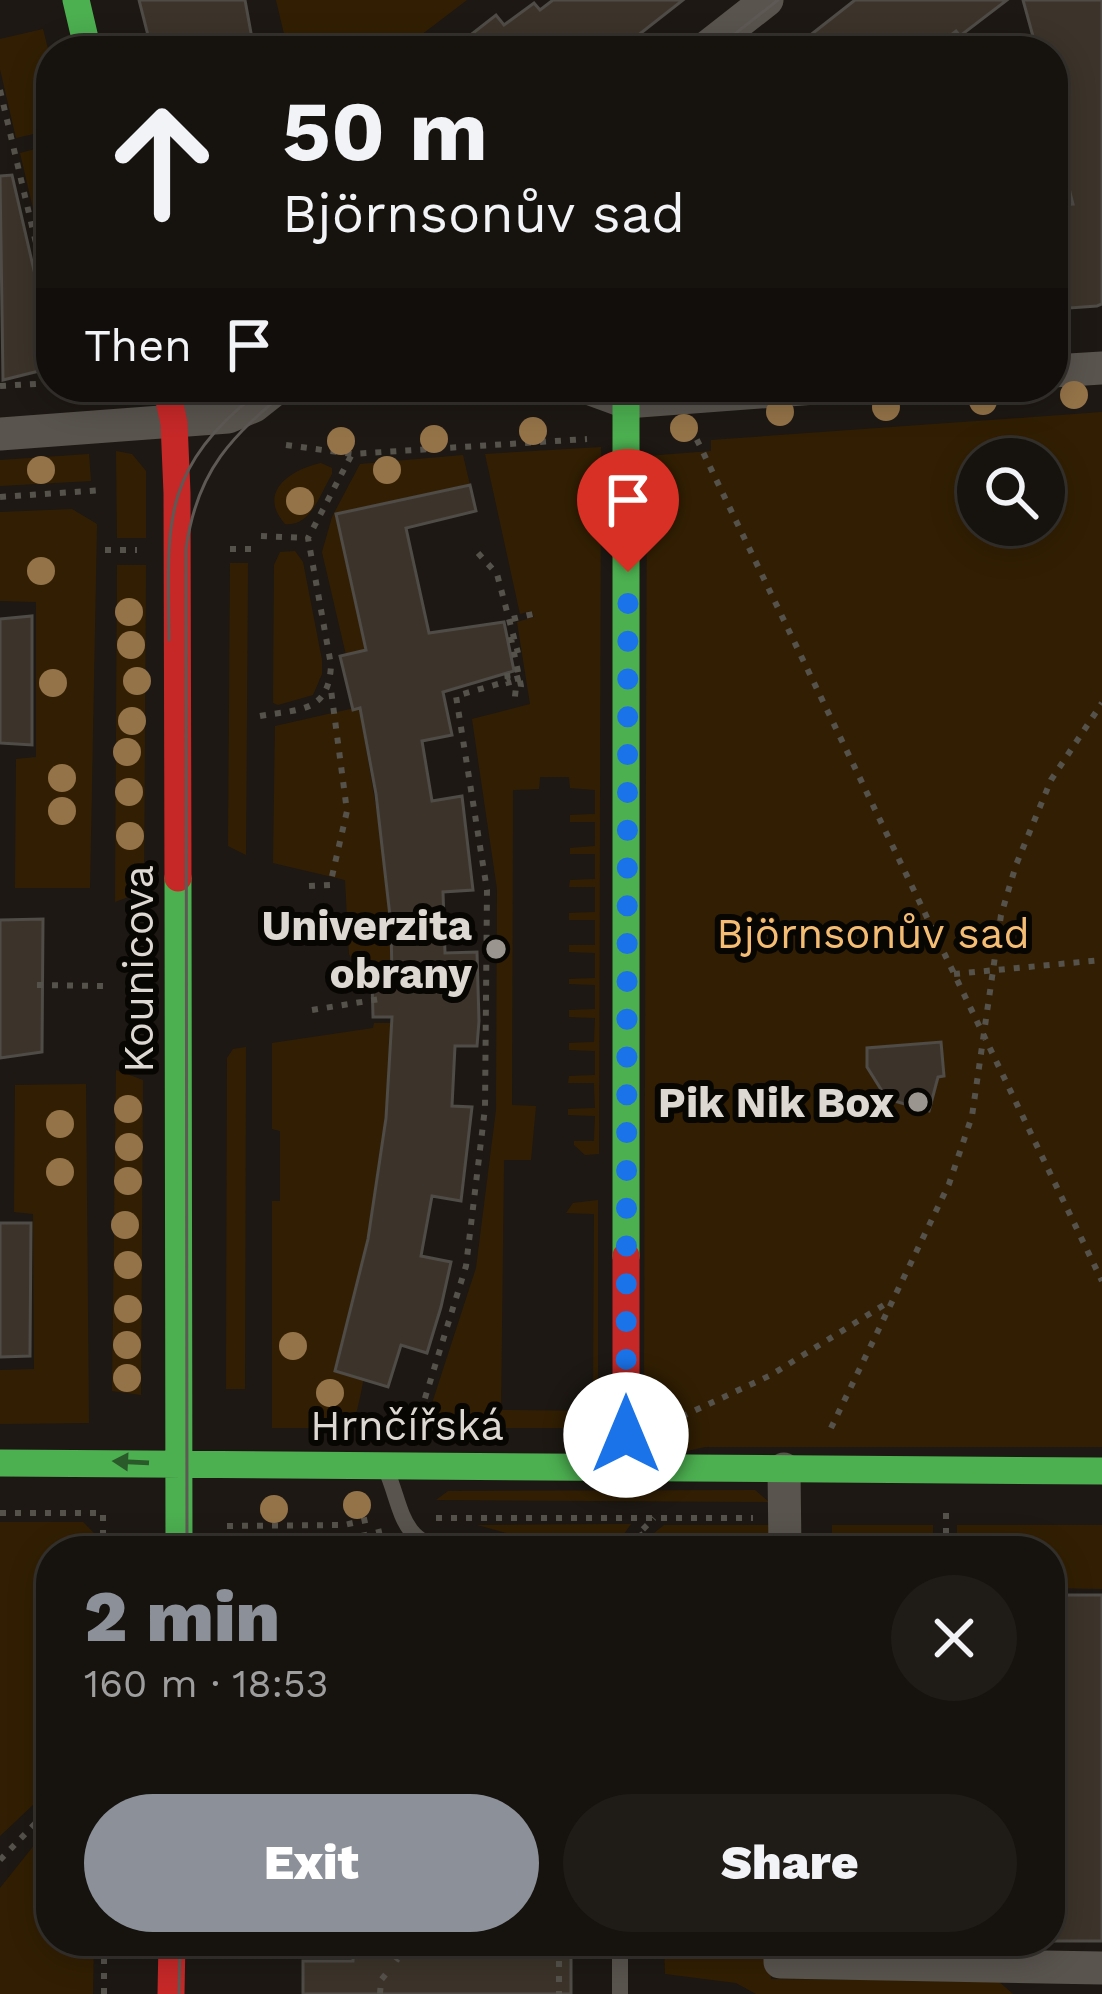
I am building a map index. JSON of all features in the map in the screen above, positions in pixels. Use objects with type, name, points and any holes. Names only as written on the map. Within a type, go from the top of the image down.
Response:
[{"type":"street","points":[[76,0],[84,36]]},
{"type":"street","points":[[721,36],[767,0]]},
{"type":"street","points":[[1068,370],[1102,368]]},
{"type":"street","name":"Kounicova","points":[[169,402],[174,423],[179,828],[179,1536]]},
{"type":"street","points":[[0,434],[228,417],[259,402]]},
{"type":"street","points":[[626,402],[626,1468]]},
{"type":"street","name":"Hrnčířská","points":[[0,1463],[1102,1471]]},
{"type":"street","points":[[784,1469],[784,1536]]},
{"type":"street","points":[[171,1994],[172,1956]]},
{"type":"street","points":[[780,1956],[780,1962],[1102,1968]]},
{"type":"lane","points":[[384,1466],[407,1532],[413,1536]]},
{"type":"lane","points":[[620,1956],[620,1994]]},
{"type":"path","points":[[0,90],[36,243]]},
{"type":"path","points":[[0,386],[36,384]]},
{"type":"path","points":[[286,445],[352,454],[695,436],[1102,1281]]},
{"type":"path","points":[[309,886],[330,885],[347,812],[331,665],[308,538],[352,454]]},
{"type":"path","points":[[0,497],[103,490]]},
{"type":"path","points":[[261,536],[308,538]]},
{"type":"path","points":[[230,549],[260,549]]},
{"type":"path","points":[[105,550],[145,550]]},
{"type":"path","points":[[416,1437],[433,1365],[466,1266],[485,1108],[487,890],[456,697],[507,677],[523,677],[497,574],[478,553]]},
{"type":"path","points":[[512,619],[533,614]]},
{"type":"path","points":[[507,677],[511,693],[520,694],[509,629]]},
{"type":"path","points":[[260,716],[305,709],[323,699],[330,686]]},
{"type":"path","points":[[831,1428],[949,1184],[972,1116],[991,971],[1016,865],[1051,780],[1102,703]]},
{"type":"path","points":[[954,974],[1102,960]]},
{"type":"path","points":[[37,985],[103,986]]},
{"type":"path","points":[[312,1010],[386,998]]},
{"type":"path","points":[[626,1435],[644,1434],[771,1375],[890,1301]]},
{"type":"path","points":[[359,1536],[434,1518],[771,1518],[785,1512]]},
{"type":"path","points":[[0,1513],[103,1513],[103,1536]]},
{"type":"path","points":[[946,1513],[946,1536]]},
{"type":"path","points":[[636,1536],[653,1518]]},
{"type":"path","points":[[227,1526],[273,1526]]},
{"type":"path","points":[[1,1858],[36,1823]]},
{"type":"path","points":[[104,1956],[104,1994]]},
{"type":"path","points":[[396,1961],[400,1956]]},
{"type":"path","points":[[559,1956],[559,1994]]},
{"type":"path","points":[[380,1994],[380,1980],[386,1974]]},
{"type":"green space","points":[[276,0],[467,0],[420,36],[284,36]]},
{"type":"green space","points":[[43,29],[45,36],[36,36],[36,133],[16,138],[0,69],[0,39]]},
{"type":"green space","points":[[36,149],[36,221],[20,153]]},
{"type":"green space","name":"Björnsonův sad","points":[[1102,412],[1102,1447],[705,1447],[674,1454],[672,1393],[644,1392],[647,456],[711,451],[711,440]]},
{"type":"green space","points":[[601,447],[599,1154],[585,1155],[574,1145],[574,1141],[594,1141],[595,1116],[568,1115],[568,1109],[595,1108],[594,1083],[568,1083],[569,1076],[595,1075],[595,1051],[569,1050],[569,1043],[594,1042],[595,1018],[569,1017],[569,1010],[595,1009],[595,985],[569,984],[569,979],[595,978],[595,953],[569,952],[569,945],[595,945],[595,920],[569,920],[569,913],[595,912],[595,887],[569,887],[570,880],[595,879],[595,854],[570,854],[570,848],[595,846],[595,822],[570,822],[570,815],[595,814],[595,790],[570,788],[569,777],[540,777],[539,789],[513,790],[512,1105],[536,1106],[531,1160],[504,1160],[501,1410],[593,1411],[594,1214],[566,1213],[573,1203],[598,1200],[598,1428],[424,1428],[476,1268],[496,1110],[497,889],[472,719],[530,704],[517,622],[534,617],[531,611],[520,614],[485,454]]},
{"type":"green space","points":[[116,451],[132,454],[146,471],[146,538],[117,538]]},
{"type":"green space","points":[[89,454],[91,481],[0,486],[0,460]]},
{"type":"green space","points":[[463,455],[470,485],[336,514],[366,650],[346,655],[322,552],[332,517],[360,464]]},
{"type":"green space","points":[[321,463],[332,468],[332,474],[319,499],[302,520],[285,524],[274,502],[276,492],[298,471]]},
{"type":"green space","points":[[72,509],[97,524],[90,888],[15,888],[16,759],[36,757],[36,602],[0,601],[0,512]]},
{"type":"green space","points":[[295,551],[303,562],[322,674],[313,695],[278,705],[273,703],[274,565],[280,552]]},
{"type":"green space","points":[[230,563],[248,563],[246,855],[228,846]]},
{"type":"green space","points":[[117,565],[146,565],[144,891],[115,902]]},
{"type":"green space","points":[[359,707],[386,866],[392,973],[373,972],[373,967],[352,960],[345,880],[273,863],[275,726]]},
{"type":"green space","points":[[374,1023],[392,1023],[391,1045],[368,1343],[352,1428],[272,1428],[272,1201],[280,1201],[280,1131],[272,1129],[272,1043],[373,1028]]},
{"type":"green space","points":[[246,1047],[245,1389],[226,1389],[227,1058],[233,1049]]},
{"type":"green space","points":[[116,1070],[143,1080],[141,1395],[112,1391]]},
{"type":"green space","points":[[86,1084],[89,1423],[0,1424],[0,1370],[34,1369],[33,1214],[14,1212],[15,1085]]},
{"type":"green space","points":[[755,1490],[769,1502],[436,1500],[448,1491]]},
{"type":"green space","points":[[0,1522],[83,1522],[96,1536],[36,1536],[36,1802],[0,1836]]},
{"type":"green space","points":[[631,1524],[623,1536],[517,1536],[477,1525]]},
{"type":"green space","points":[[664,1525],[771,1525],[771,1536],[650,1536]]},
{"type":"green space","points":[[832,1525],[933,1525],[933,1536],[832,1536]]},
{"type":"green space","points":[[957,1525],[1102,1525],[1102,1589],[1065,1588],[1065,1536],[957,1536]]},
{"type":"green space","points":[[36,1843],[36,1956],[94,1956],[93,1994],[0,1994],[0,1888]]},
{"type":"green space","points":[[664,1956],[770,1956],[771,1979],[998,1981],[1013,1994],[756,1994],[736,1983],[665,1974]]},
{"type":"building","points":[[139,0],[245,0],[252,36],[148,36]]},
{"type":"building","points":[[553,0],[683,0],[637,36],[469,36],[496,15],[504,25],[534,3],[540,10]]},
{"type":"building","points":[[855,0],[1007,0],[960,36],[956,31],[950,36],[809,36]]},
{"type":"building","points":[[1023,0],[1102,0],[1102,304],[1097,306],[1068,308],[1068,204],[1073,204],[1068,184],[1068,36],[1033,36]]},
{"type":"building","points":[[12,175],[36,279],[36,372],[3,380],[0,176]]},
{"type":"building","points":[[470,485],[476,511],[406,528],[429,633],[504,622],[514,671],[443,692],[452,735],[422,741],[432,801],[462,796],[473,890],[443,892],[445,953],[477,952],[479,1021],[477,1046],[455,1046],[452,1106],[472,1107],[461,1201],[432,1196],[421,1256],[451,1262],[441,1307],[427,1353],[401,1345],[388,1387],[335,1371],[368,1239],[386,1118],[392,1017],[373,1017],[372,979],[392,978],[391,925],[376,794],[360,708],[353,710],[340,656],[366,650],[336,514]]},
{"type":"building","points":[[32,616],[32,745],[0,743],[0,619]]},
{"type":"building","points":[[43,919],[42,1052],[0,1058],[0,920]]},
{"type":"building","points":[[941,1042],[944,1076],[938,1077],[929,1111],[887,1099],[867,1067],[867,1048]]},
{"type":"building","points":[[0,1223],[31,1223],[30,1356],[0,1357]]},
{"type":"building","points":[[1065,1595],[1102,1595],[1102,1941],[1065,1941]]},
{"type":"building","points":[[353,1956],[571,1956],[571,1994],[303,1994],[303,1961],[353,1961]]},
{"type":"tram line","points":[[732,36],[778,0]]},
{"type":"tram line","points":[[169,640],[169,564],[176,503],[201,449],[247,402]]},
{"type":"tram line","points":[[187,1536],[186,549],[208,476],[235,439],[274,402]]},
{"type":"tram line","points":[[179,1994],[180,1956]]},
{"type":"traffic: fast","points":[[76,0],[84,36]]},
{"type":"traffic: fast","points":[[626,402],[626,1256]]},
{"type":"traffic: fast","points":[[178,878],[179,1536]]},
{"type":"traffic: fast","points":[[0,1463],[1102,1471]]},
{"type":"traffic: jam","points":[[169,402],[177,493],[178,878]]},
{"type":"traffic: jam","points":[[626,1256],[626,1468]]},
{"type":"traffic: jam","points":[[171,1994],[172,1956]]},
{"type":"place","name":"Univerzita obrany","points":[[496,949]]},
{"type":"place","name":"Pik Nik Box","points":[[918,1102]]},
{"type":"route","points":[[626,1435],[628,572]]}]
